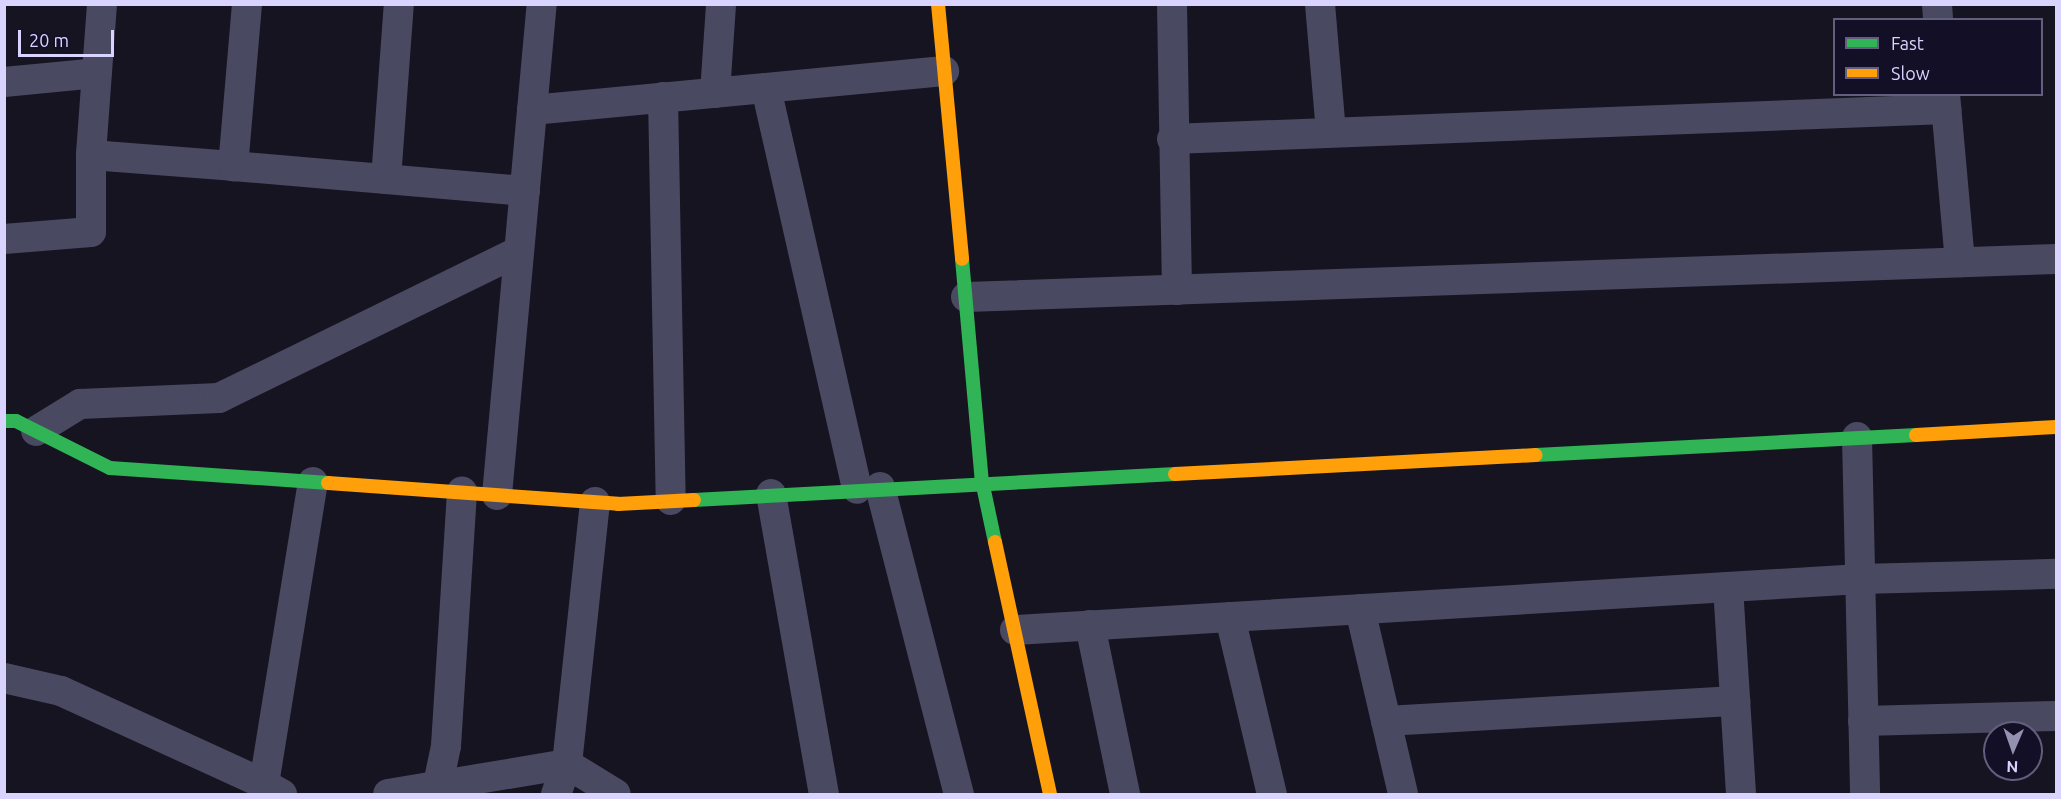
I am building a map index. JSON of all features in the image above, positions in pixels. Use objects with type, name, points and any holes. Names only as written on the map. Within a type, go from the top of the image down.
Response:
[{"type":"street","points":[[4,239],[91,232],[91,155],[102,4]]},
{"type":"street","points":[[234,166],[247,4]]},
{"type":"street","points":[[386,179],[399,4]]},
{"type":"street","points":[[497,495],[542,4]]},
{"type":"street","points":[[715,93],[721,4]]},
{"type":"street","points":[[938,4],[982,481],[1050,795]]},
{"type":"street","points":[[1172,4],[1172,139],[1177,290]]},
{"type":"street","points":[[1320,4],[1330,132]]},
{"type":"street","points":[[532,110],[945,72]]},
{"type":"street","points":[[4,82],[97,73]]},
{"type":"street","points":[[766,88],[868,488],[959,795]]},
{"type":"street","points":[[663,97],[671,500]]},
{"type":"street","points":[[1172,139],[1946,102],[1960,262]]},
{"type":"street","points":[[91,155],[525,191]]},
{"type":"street","points":[[36,431],[80,404],[190,402],[229,394],[519,251]]},
{"type":"street","points":[[966,297],[2056,259]]},
{"type":"street","points":[[4,421],[36,431],[110,468],[595,502],[671,500],[982,481],[2056,427]]},
{"type":"street","points":[[1857,437],[1865,795]]},
{"type":"street","points":[[4,678],[60,691],[273,789],[313,482]]},
{"type":"street","points":[[437,790],[446,746],[462,492]]},
{"type":"street","points":[[771,494],[824,795]]},
{"type":"street","points":[[556,795],[567,764],[595,502]]},
{"type":"street","points":[[1015,630],[1860,579],[2056,574]]},
{"type":"street","points":[[1728,587],[1741,795]]},
{"type":"street","points":[[1360,609],[1403,795]]},
{"type":"street","points":[[1230,617],[1272,795]]},
{"type":"street","points":[[1090,625],[1125,795]]},
{"type":"street","points":[[1386,722],[1735,701]]},
{"type":"street","points":[[1863,721],[2056,716]]},
{"type":"street","points":[[388,795],[437,790],[567,764],[616,795]]},
{"type":"traffic: fast","points":[[962,259],[982,481],[995,542]]},
{"type":"traffic: fast","points":[[4,421],[16,421],[110,468],[328,483]]},
{"type":"traffic: fast","points":[[1536,455],[1916,435]]},
{"type":"traffic: fast","points":[[694,500],[1175,474]]},
{"type":"traffic: slow","points":[[938,4],[962,259]]},
{"type":"traffic: slow","points":[[1916,435],[2056,427]]},
{"type":"traffic: slow","points":[[1175,474],[1536,455]]},
{"type":"traffic: slow","points":[[328,483],[618,504],[694,500]]},
{"type":"traffic: slow","points":[[995,542],[1050,794]]}]
